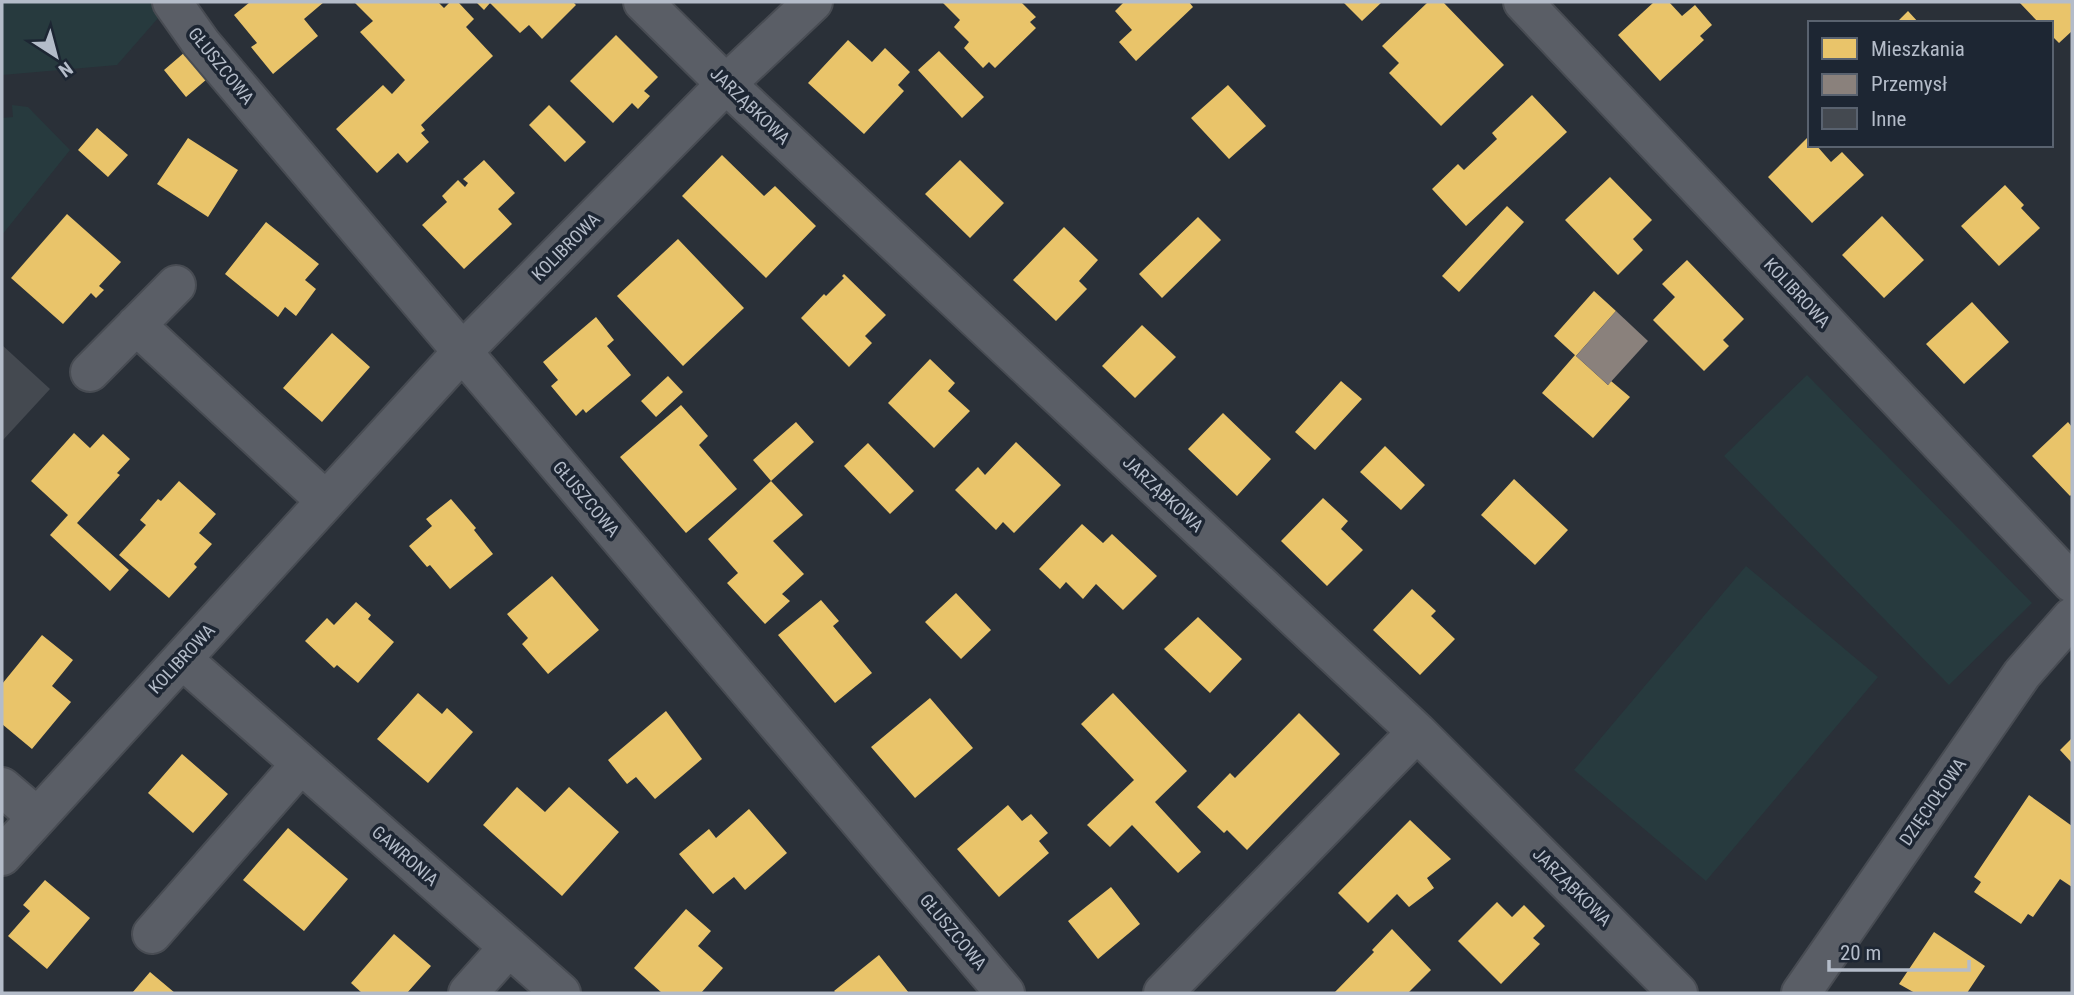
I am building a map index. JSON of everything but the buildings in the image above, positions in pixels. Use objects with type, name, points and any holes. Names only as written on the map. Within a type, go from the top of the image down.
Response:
[{"type":"street","name":"GŁUSZCOWA","points":[[172,2],[201,43],[1005,993]]},
{"type":"street","name":"JARZĄBKOWA","points":[[643,2],[726,84],[1417,732],[1678,993]]},
{"type":"street","name":"KOLIBROWA","points":[[2,856],[462,352],[726,84],[813,2]]},
{"type":"street","name":"KOLIBROWA","points":[[1523,2],[2072,583]]},
{"type":"street","points":[[90,372],[176,285]]},
{"type":"street","points":[[136,325],[326,501]]},
{"type":"street","name":"DZIĘCIOŁOWA","points":[[1801,993],[2022,674],[2072,617]]},
{"type":"street","name":"GAWRONIA","points":[[182,659],[561,993]]},
{"type":"street","points":[[1163,993],[1417,732]]},
{"type":"street","points":[[152,934],[300,765]]},
{"type":"street","points":[[2,787],[36,816]]},
{"type":"street","points":[[468,993],[509,947]]},
{"type":"green space","points":[[2,2],[150,2],[159,17],[117,65],[2,75]]},
{"type":"green space","points":[[12,105],[28,107],[70,150],[2,235],[2,118],[13,117]]},
{"type":"green space","points":[[1807,375],[2032,603],[1949,685],[1724,456]]},
{"type":"green space","points":[[1746,566],[1878,677],[1706,881],[1574,770]]}]
